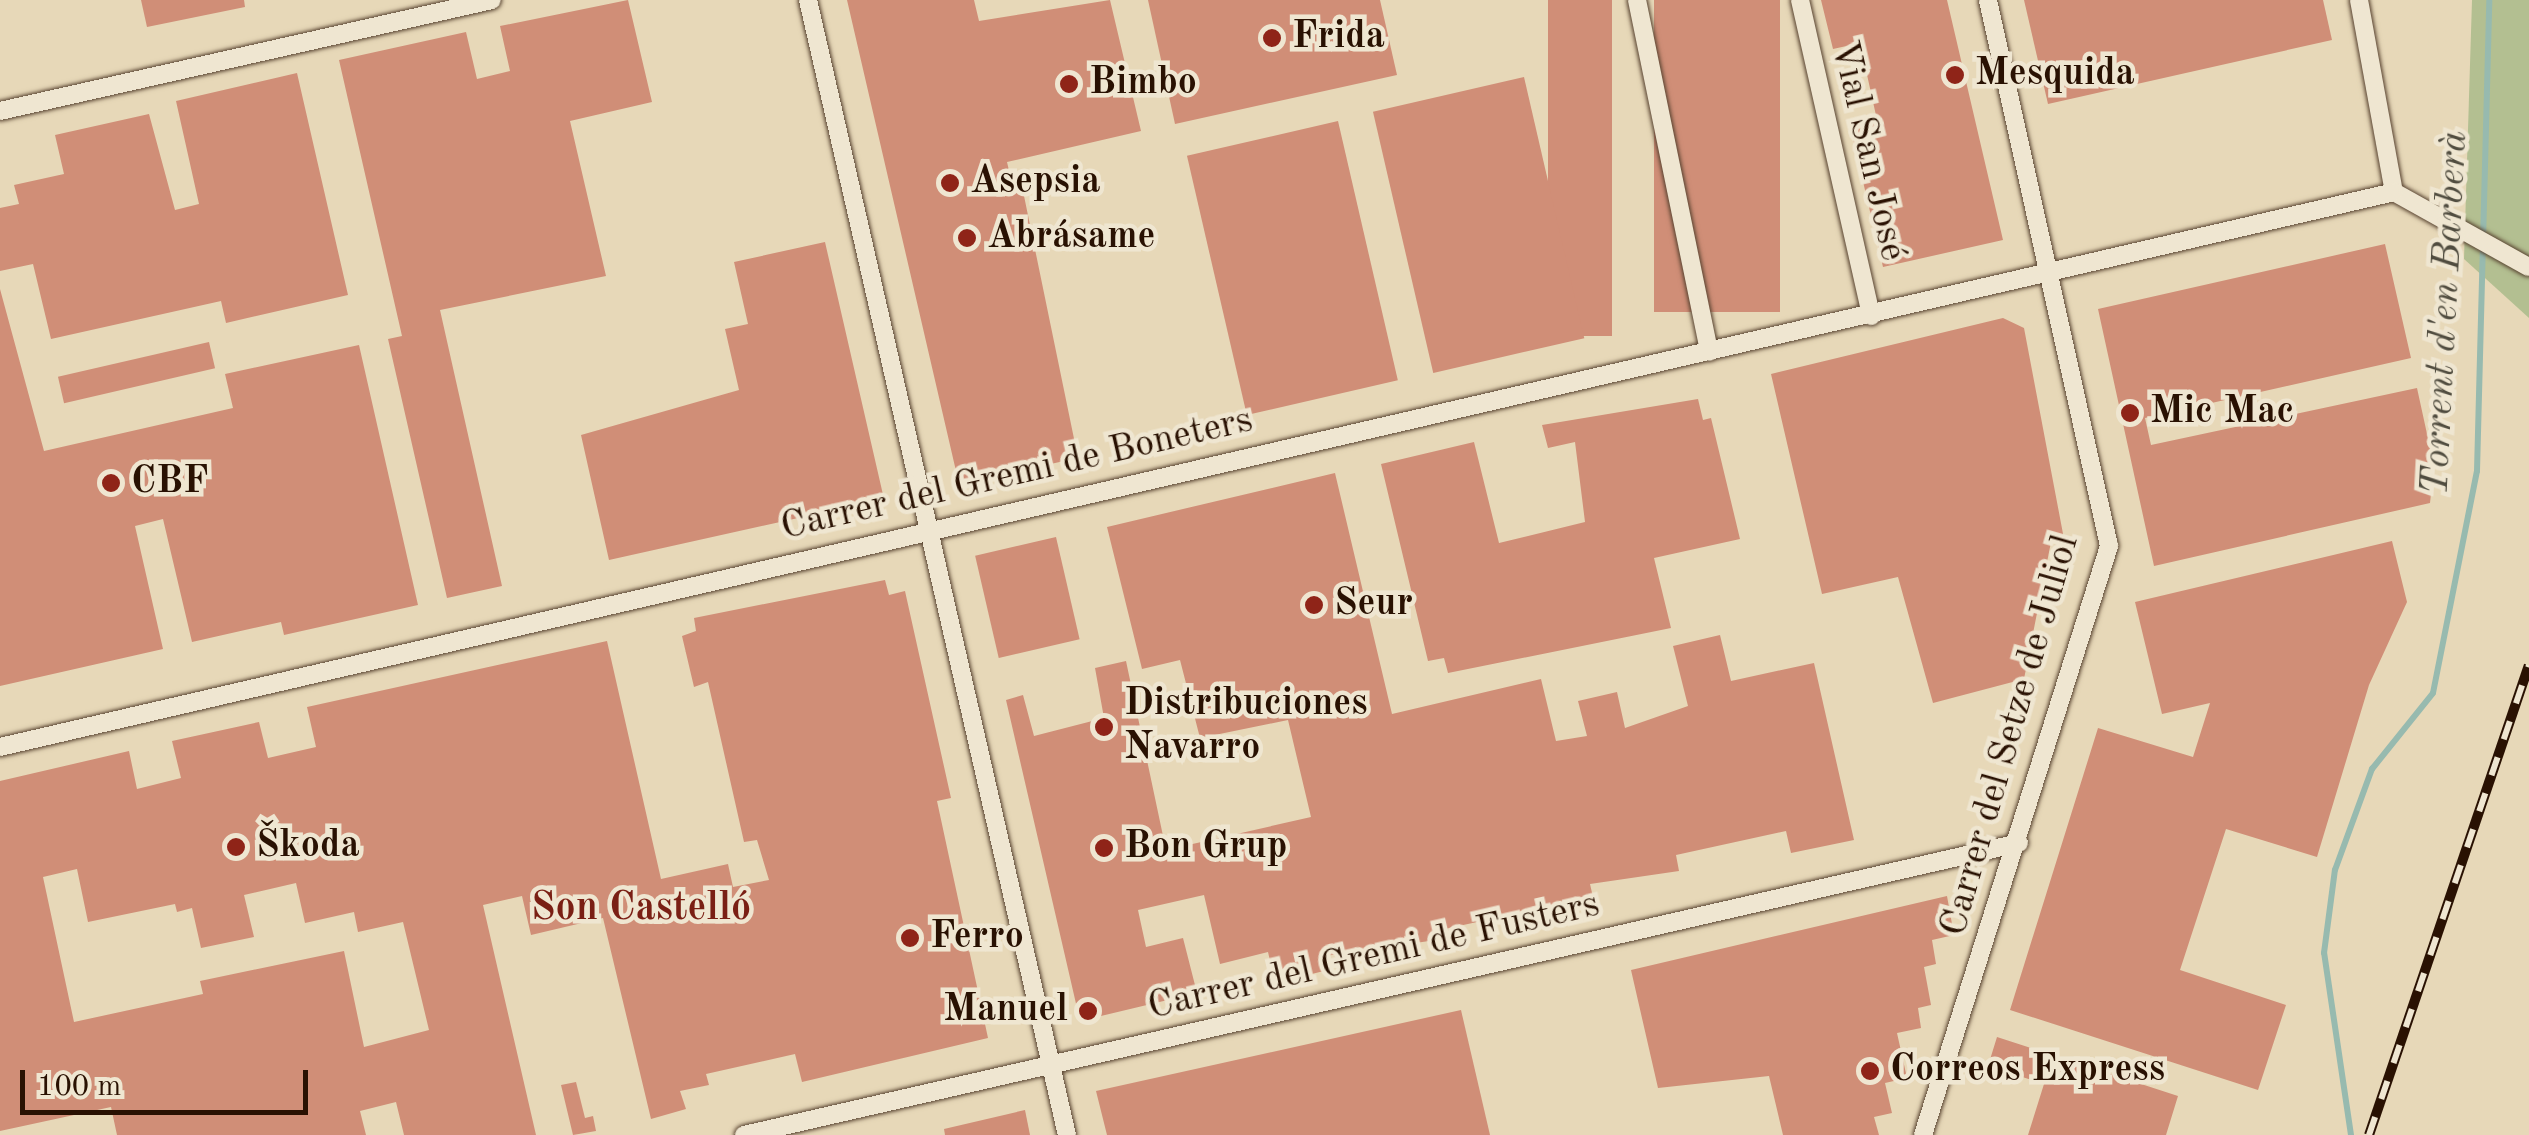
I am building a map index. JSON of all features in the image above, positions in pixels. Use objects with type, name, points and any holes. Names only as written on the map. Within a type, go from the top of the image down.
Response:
[{"type":"street","points":[[0,111],[492,0]]},
{"type":"street","points":[[808,0],[1067,1135]]},
{"type":"street","points":[[1637,0],[1709,352]]},
{"type":"street","name":"Vial San José","points":[[1800,0],[1871,316]]},
{"type":"street","name":"Carrer del Setze de Juliol","points":[[1923,1135],[2109,546],[1988,0]]},
{"type":"street","points":[[2359,0],[2394,192],[2529,268]]},
{"type":"street","name":"Carrer del Gremi de Boneters","points":[[0,746],[928,528],[1871,316],[2049,268],[2394,192]]},
{"type":"street","name":"Carrer del Gremi de Fusters","points":[[744,1135],[2018,844]]},
{"type":"green space","points":[[2472,0],[2529,0],[2529,318],[2464,259]]},
{"type":"building","points":[[141,0],[244,0],[245,7],[147,27]]},
{"type":"building","points":[[628,0],[652,102],[570,121],[606,276],[440,310],[502,586],[447,598],[388,339],[402,336],[339,60],[466,32],[477,79],[510,71],[500,26]]},
{"type":"building","points":[[847,0],[974,0],[979,21],[1110,0],[1141,131],[1007,162],[1014,192],[1023,191],[1078,458],[959,484]]},
{"type":"building","name":"Frida","points":[[1148,0],[1380,0],[1397,75],[1175,124]]},
{"type":"building","points":[[1548,0],[1612,0],[1612,336],[1548,336]]},
{"type":"building","points":[[1654,0],[1780,0],[1780,312],[1654,312]]},
{"type":"building","points":[[1821,0],[1947,0],[2003,240],[1883,267],[1850,126],[1877,120],[1860,43],[1833,49]]},
{"type":"building","points":[[2024,0],[2323,0],[2332,40],[2048,104]]},
{"type":"building","points":[[297,73],[348,295],[226,323],[221,301],[51,339],[33,264],[0,271],[0,208],[19,204],[14,185],[64,174],[55,135],[149,114],[175,210],[199,204],[176,101]]},
{"type":"building","points":[[1524,77],[1584,338],[1433,373],[1373,112]]},
{"type":"building","points":[[1338,121],[1398,380],[1247,415],[1187,156]]},
{"type":"building","points":[[825,242],[884,499],[609,560],[581,435],[739,390],[725,329],[748,324],[734,262]]},
{"type":"building","points":[[2385,244],[2411,358],[2145,418],[2151,445],[2417,388],[2434,466],[2430,503],[2154,566],[2098,309]]},
{"type":"building","points":[[0,289],[44,451],[233,408],[225,374],[359,345],[418,605],[284,635],[281,622],[192,642],[163,519],[135,526],[163,649],[0,686]]},
{"type":"building","points":[[2003,318],[2024,328],[2064,539],[2051,542],[2024,679],[1933,703],[1898,577],[1822,594],[1771,374]]},
{"type":"building","points":[[209,342],[215,368],[64,403],[58,377]]},
{"type":"building","points":[[1698,399],[1703,420],[1711,418],[1740,539],[1654,558],[1671,628],[1448,673],[1444,658],[1428,661],[1381,464],[1474,442],[1499,543],[1585,522],[1575,442],[1548,448],[1542,425]]},
{"type":"building","points":[[1335,473],[1392,714],[1541,679],[1556,741],[1587,736],[1578,701],[1617,692],[1625,728],[1688,706],[1673,646],[1720,635],[1731,681],[1814,663],[1854,840],[1791,853],[1786,831],[1676,855],[1679,871],[1590,884],[1593,897],[1440,930],[1443,939],[1325,956],[1328,970],[1275,983],[1268,952],[1220,964],[1204,895],[1138,910],[1146,947],[1183,938],[1197,993],[1080,1021],[1006,700],[1023,695],[1034,736],[1104,718],[1095,668],[1126,661],[1166,850],[1311,817],[1288,720],[1200,738],[1180,660],[1142,669],[1107,527]]},
{"type":"building","points":[[1056,537],[1080,639],[999,658],[975,556]]},
{"type":"building","points":[[2392,541],[2407,602],[2369,685],[2317,857],[2226,829],[2180,970],[2286,1005],[2258,1090],[2010,1010],[2098,728],[2193,757],[2210,703],[2162,714],[2135,602]]},
{"type":"building","points":[[885,580],[889,595],[905,591],[951,798],[937,801],[988,1038],[802,1082],[795,1054],[706,1074],[709,1085],[680,1091],[686,1109],[651,1119],[603,918],[531,935],[522,896],[483,905],[536,1135],[404,1135],[396,1102],[360,1111],[366,1135],[117,1135],[111,1107],[0,1131],[0,781],[129,751],[137,789],[181,778],[172,741],[259,722],[268,758],[316,747],[307,707],[607,641],[661,879],[728,864],[733,887],[769,880],[757,840],[744,842],[708,682],[694,687],[682,636],[696,631],[694,618]],"holes":[[[77,869],[88,922],[175,904],[177,912],[192,908],[201,948],[254,937],[244,895],[296,883],[305,923],[354,912],[358,932],[403,922],[429,1030],[364,1047],[344,951],[200,981],[203,994],[74,1022],[43,877]]]},
{"type":"building","points":[[1947,896],[1954,935],[1932,940],[1936,964],[1924,967],[1931,1005],[1918,1008],[1921,1028],[1897,1033],[1907,1078],[1885,1083],[1892,1113],[1874,1117],[1879,1135],[1783,1135],[1769,1076],[1658,1088],[1631,970]]},
{"type":"building","points":[[1461,1010],[1490,1135],[1107,1135],[1096,1091]]},
{"type":"building","points":[[1997,1037],[2178,1096],[2166,1135],[2028,1135],[2044,1084],[1988,1066]]},
{"type":"building","points":[[576,1082],[585,1118],[593,1116],[596,1131],[573,1135],[561,1085]]},
{"type":"building","points":[[1025,1110],[1030,1135],[945,1135],[944,1129]]},
{"type":"waterway","name":"Torrent d'en Barberà","points":[[2351,1135],[2324,953],[2335,870],[2372,769],[2433,693],[2477,471],[2489,0]]},
{"type":"railway","points":[[2369,1135],[2529,665]]},
{"type":"place","name":"Frida","points":[[1272,38]]},
{"type":"place","name":"Mesquida","points":[[1955,75]]},
{"type":"place","name":"Bimbo","points":[[1069,84]]},
{"type":"place","name":"Asepsia","points":[[950,183]]},
{"type":"place","name":"Abrásame","points":[[967,238]]},
{"type":"place","name":"Mic Mac","points":[[2130,413]]},
{"type":"place","name":"CBF","points":[[111,483]]},
{"type":"place","name":"Seur","points":[[1314,605]]},
{"type":"place","name":"Distribuciones Navarro","points":[[1104,727]]},
{"type":"place","name":"Škoda","points":[[236,847]]},
{"type":"place","name":"Bon Grup","points":[[1104,848]]},
{"type":"place","name":"Ferro","points":[[910,938]]},
{"type":"place","name":"Manuel","points":[[1088,1011]]},
{"type":"place","name":"Correos Express","points":[[1870,1071]]},
{"type":"district","name":"Son Castelló","points":[[641,909]]}]
